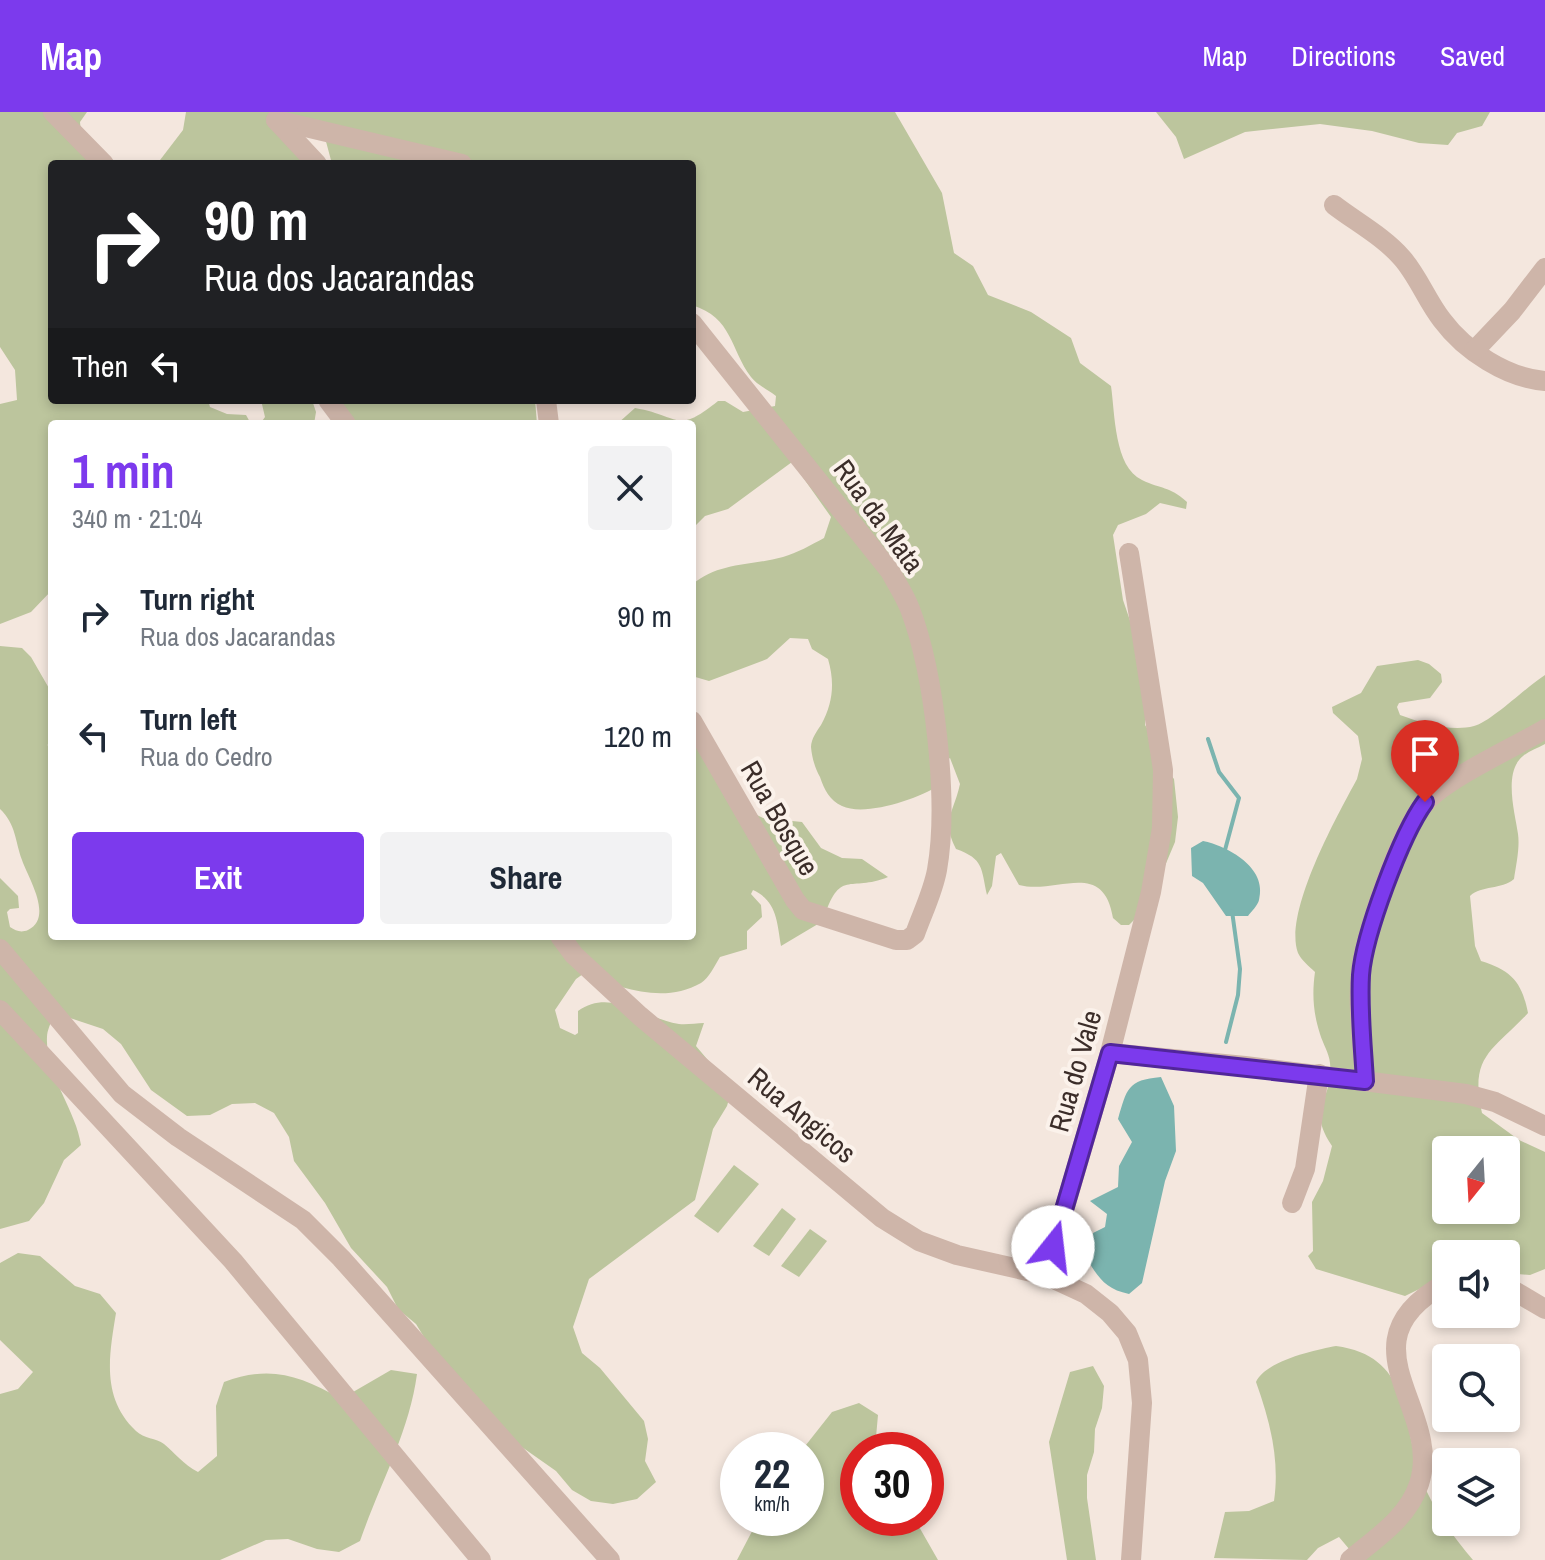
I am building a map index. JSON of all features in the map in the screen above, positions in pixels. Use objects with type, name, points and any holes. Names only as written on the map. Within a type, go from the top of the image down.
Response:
[{"type":"street","points":[[53,112],[100,160]]},
{"type":"street","points":[[272,116],[313,160]]},
{"type":"street","points":[[272,116],[446,160]]},
{"type":"street","points":[[1334,205],[1397,252],[1442,320],[1474,351],[1508,372],[1545,381]]},
{"type":"street","points":[[1474,351],[1545,268]]},
{"type":"street","name":"Rua da Mata","points":[[696,328],[890,571],[909,608],[924,655],[942,791],[942,838],[936,874]]},
{"type":"street","name":"Rua do Vale","points":[[1045,1275],[1110,1053],[1151,892],[1162,828],[1163,770],[1129,553]]},
{"type":"street","name":"Rua Bosque","points":[[696,728],[803,910],[896,940],[907,940],[915,934],[936,874]]},
{"type":"street","points":[[1365,1081],[1361,995],[1364,957],[1385,890],[1413,818],[1437,791],[1545,729]]},
{"type":"street","name":"Rua Angicos","points":[[563,940],[574,955],[640,1016],[882,1218],[919,1241],[957,1255],[1045,1275]]},
{"type":"street","points":[[0,949],[106,1077],[142,1111],[303,1220],[341,1258],[610,1560]]},
{"type":"street","points":[[0,1010],[233,1261],[481,1560]]},
{"type":"street","points":[[1110,1053],[1319,1074],[1466,1094],[1495,1102],[1545,1126]]},
{"type":"street","points":[[1292,1203],[1305,1169],[1319,1074]]},
{"type":"street","points":[[1045,1275],[1086,1294],[1110,1313],[1127,1333],[1138,1360],[1142,1403],[1131,1560]]},
{"type":"street","points":[[1350,1560],[1392,1525],[1409,1505],[1419,1485],[1423,1449],[1398,1370],[1397,1337],[1413,1307],[1432,1291]]},
{"type":"street","points":[[1520,1294],[1545,1309]]},
{"type":"green space","points":[[0,112],[87,112],[80,122],[81,133],[100,160],[48,160],[48,404],[209,404],[227,414],[246,415],[249,420],[48,420],[48,594],[31,612],[0,624],[0,404],[17,400],[15,370],[0,347]]},
{"type":"green space","points":[[186,112],[895,112],[942,193],[954,253],[973,266],[988,295],[1031,312],[1071,338],[1080,363],[1111,386],[1118,438],[1126,464],[1142,480],[1170,490],[1187,502],[1186,509],[1160,503],[1146,514],[1118,525],[1113,535],[1123,600],[1140,650],[1146,698],[1145,725],[1156,742],[1163,765],[1174,779],[1178,817],[1175,842],[1148,906],[1129,925],[1121,925],[1113,918],[1108,900],[1099,889],[1076,883],[1034,887],[1019,885],[1001,853],[996,856],[992,886],[987,895],[980,866],[972,857],[956,849],[949,831],[950,816],[960,784],[950,758],[944,762],[938,786],[917,796],[891,805],[864,809],[852,809],[834,801],[817,770],[811,747],[830,701],[830,668],[828,659],[812,649],[808,639],[790,638],[767,659],[709,681],[696,677],[696,582],[724,568],[783,557],[804,549],[824,538],[831,517],[792,462],[728,509],[705,516],[696,525],[696,420],[685,420],[694,418],[718,401],[725,401],[743,412],[775,406],[776,396],[751,377],[729,335],[716,318],[696,307],[696,160],[331,160],[324,134],[295,124],[309,160],[160,160],[183,130]]},
{"type":"green space","points":[[1156,112],[1490,112],[1482,126],[1457,133],[1448,145],[1419,143],[1372,131],[1320,124],[1245,132],[1184,159],[1176,137]]},
{"type":"green space","points":[[262,404],[313,404],[316,412],[315,420],[263,420]]},
{"type":"green space","points":[[336,404],[535,404],[537,420],[343,420]]},
{"type":"green space","points":[[635,408],[678,420],[622,420]]},
{"type":"green space","points":[[0,646],[22,648],[31,657],[48,687],[48,940],[696,940],[696,720],[749,811],[763,818],[802,822],[821,848],[842,858],[862,859],[888,877],[841,888],[829,904],[823,921],[781,946],[771,906],[753,890],[751,894],[761,905],[762,917],[747,931],[747,949],[720,957],[701,983],[671,993],[642,992],[583,974],[576,979],[555,1010],[560,1028],[575,1035],[578,1033],[578,1011],[590,1004],[603,1002],[679,1024],[704,1023],[696,1046],[728,1084],[731,1092],[727,1106],[713,1129],[695,1200],[589,1279],[573,1327],[582,1353],[600,1368],[644,1421],[648,1439],[645,1461],[656,1482],[637,1499],[613,1504],[591,1501],[572,1490],[556,1471],[519,1445],[430,1347],[416,1324],[398,1309],[387,1287],[351,1248],[325,1203],[294,1161],[289,1137],[274,1113],[255,1103],[232,1104],[210,1115],[187,1116],[151,1090],[121,1044],[103,1029],[55,1013],[47,1034],[48,1051],[81,1145],[64,1160],[44,1203],[29,1221],[0,1229],[0,878],[18,896],[19,908],[7,912],[10,927],[19,931],[28,930],[39,916],[39,907],[12,827],[0,809]]},
{"type":"green space","points":[[1418,660],[1441,674],[1442,682],[1430,698],[1399,703],[1400,715],[1427,724],[1465,728],[1481,723],[1545,675],[1545,744],[1523,756],[1513,772],[1512,793],[1518,839],[1514,879],[1470,896],[1475,946],[1481,961],[1514,979],[1528,1013],[1487,1056],[1479,1078],[1482,1113],[1514,1136],[1432,1136],[1432,1224],[1520,1224],[1520,1140],[1545,1152],[1545,1269],[1530,1275],[1520,1274],[1520,1240],[1432,1240],[1432,1283],[1405,1296],[1316,1269],[1308,1256],[1313,1251],[1312,1202],[1323,1181],[1332,1146],[1321,1122],[1330,1063],[1315,1011],[1315,972],[1299,956],[1295,936],[1298,914],[1314,865],[1357,779],[1362,759],[1358,736],[1333,713],[1332,707],[1361,693],[1377,666]]},
{"type":"green space","points":[[734,1165],[759,1184],[718,1233],[694,1216]]},
{"type":"green space","points":[[782,1208],[796,1219],[769,1256],[753,1246]]},
{"type":"green space","points":[[810,1229],[827,1241],[799,1277],[781,1266]]},
{"type":"green space","points":[[18,1253],[40,1256],[75,1286],[100,1294],[116,1313],[110,1376],[117,1405],[136,1431],[164,1444],[198,1472],[217,1456],[216,1406],[224,1382],[256,1374],[284,1375],[341,1399],[391,1370],[417,1374],[400,1438],[360,1541],[339,1552],[317,1549],[288,1539],[266,1540],[220,1560],[0,1560],[0,1394],[18,1389],[33,1372],[0,1340],[0,1263]]},
{"type":"green space","points":[[1336,1346],[1360,1352],[1377,1362],[1390,1375],[1405,1409],[1419,1471],[1432,1501],[1432,1536],[1454,1536],[1473,1560],[1355,1560],[1339,1537],[1318,1548],[1307,1560],[1214,1558],[1225,1512],[1249,1511],[1274,1501],[1276,1471],[1272,1441],[1256,1382],[1269,1368]]},
{"type":"green space","points":[[1093,1366],[1104,1386],[1102,1408],[1095,1429],[1094,1452],[1087,1475],[1087,1498],[1096,1560],[1067,1560],[1049,1442],[1070,1372]]},
{"type":"green space","points":[[859,1403],[878,1415],[876,1432],[840,1432],[840,1536],[924,1536],[938,1560],[737,1560],[750,1536],[824,1536],[824,1432],[816,1432],[832,1412]]},
{"type":"water","points":[[1203,841],[1234,853],[1252,868],[1260,888],[1259,900],[1248,916],[1226,916],[1203,883],[1192,876],[1191,848]]},
{"type":"water","points":[[1161,1077],[1174,1106],[1176,1151],[1165,1181],[1142,1283],[1129,1294],[1104,1282],[1087,1259],[1093,1233],[1105,1227],[1107,1214],[1090,1201],[1118,1187],[1119,1166],[1132,1142],[1118,1119],[1127,1093],[1141,1081]]},
{"type":"waterway","points":[[1208,739],[1219,772],[1239,798],[1225,850]]},
{"type":"waterway","points":[[1226,1042],[1238,995],[1240,969],[1232,911]]},
{"type":"route","points":[[1053,1247],[1110,1053],[1365,1081],[1361,995],[1364,957],[1405,837],[1413,818],[1425,802]]}]
